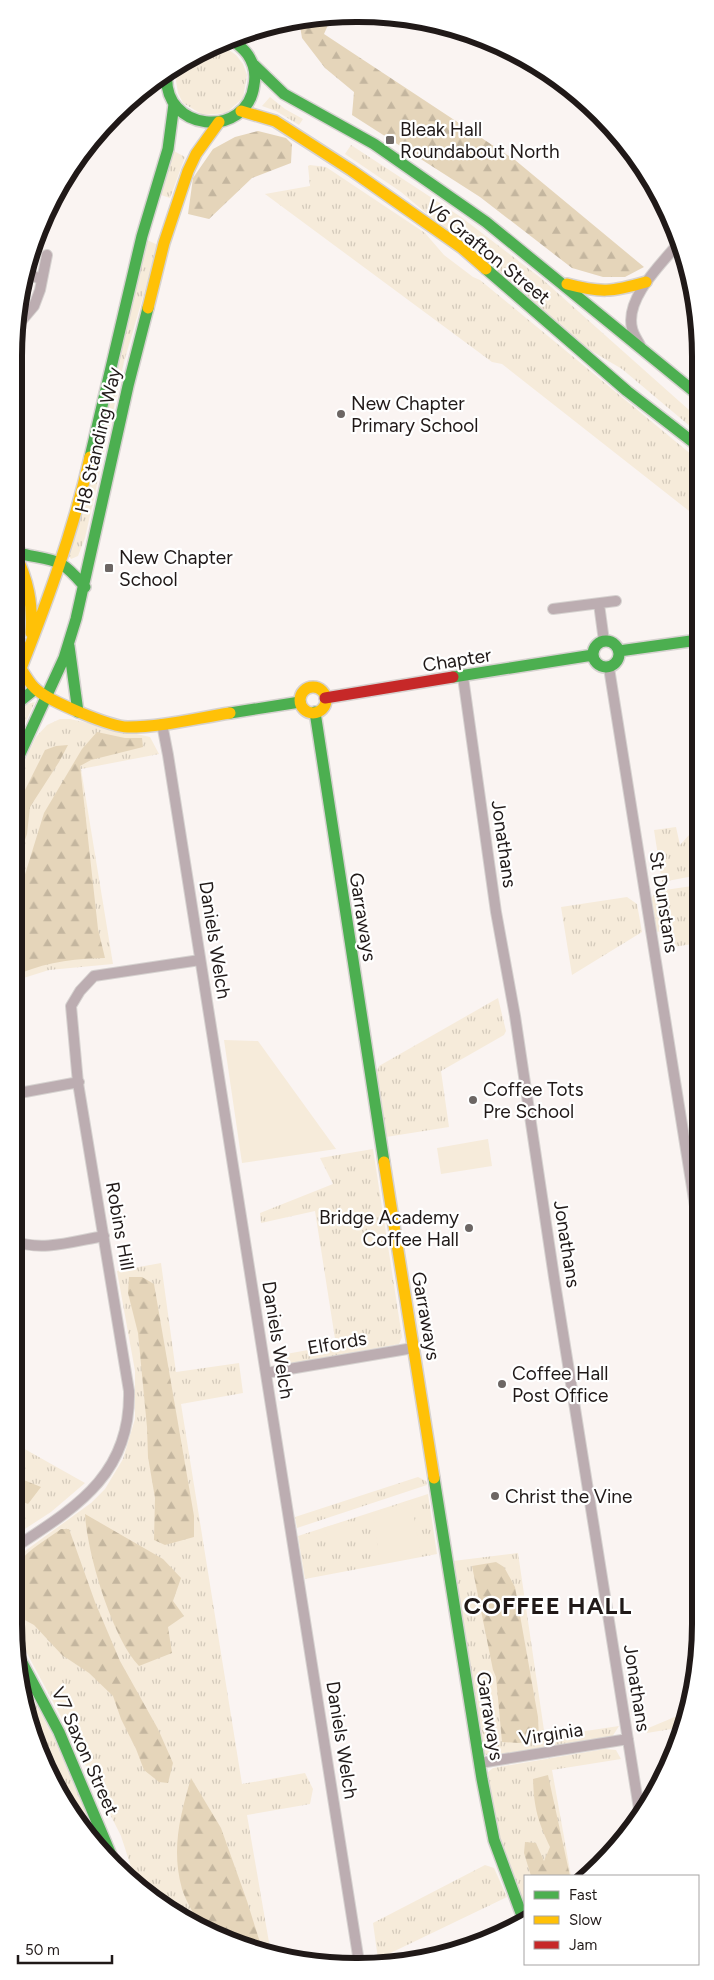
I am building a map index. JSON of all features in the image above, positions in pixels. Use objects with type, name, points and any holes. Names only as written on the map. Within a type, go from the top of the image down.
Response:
[{"type":"main road","points":[[163,85],[174,104],[182,113],[194,120],[206,123],[219,122],[231,118],[249,102],[254,90],[256,78],[248,40]]},
{"type":"main road","name":"V6 Grafton Street","points":[[239,44],[252,61],[284,94],[374,144],[486,222],[692,389]]},
{"type":"main road","points":[[167,82],[168,92]]},
{"type":"main road","name":"H8 Standing Way","points":[[22,666],[46,607],[81,496],[142,236],[168,149],[174,104]]},
{"type":"main road","name":"V6 Grafton Street","points":[[241,111],[275,121],[336,160],[462,248],[627,391],[692,441]]},
{"type":"main road","name":"H8 Standing Way","points":[[22,750],[46,697],[67,659],[69,642],[85,587],[128,386],[164,243],[178,198],[196,154],[219,122]]},
{"type":"main road","points":[[561,282],[590,290],[616,291],[646,282]]},
{"type":"main road","points":[[72,572],[83,559],[95,537]]},
{"type":"main road","points":[[22,554],[60,563],[72,572],[85,587]]},
{"type":"main road","points":[[22,567],[27,578],[33,606],[30,646]]},
{"type":"main road","points":[[604,641],[615,644],[619,651],[619,660],[608,668],[596,664],[593,655],[597,645],[604,641]]},
{"type":"main road","points":[[619,651],[692,641]]},
{"type":"main road","name":"Chapter","points":[[325,698],[593,655]]},
{"type":"main road","points":[[67,659],[78,712]]},
{"type":"main road","points":[[22,670],[35,688],[46,697],[78,712],[126,727],[162,724],[300,702]]},
{"type":"main road","points":[[22,699],[35,688]]},
{"type":"main road","points":[[309,688],[318,688],[325,698],[324,706],[315,712],[307,712],[300,702],[303,692],[309,688]]},
{"type":"main road","name":"Garraways","points":[[315,712],[480,1763],[494,1840],[522,1914]]},
{"type":"main road","name":"V7 Saxon Street","points":[[25,1667],[38,1688],[78,1771],[108,1846]]},
{"type":"street","points":[[643,349],[631,327],[632,313],[646,282],[674,249]]},
{"type":"street","points":[[25,317],[34,306],[47,256]]},
{"type":"street","points":[[33,276],[42,280]]},
{"type":"street","points":[[553,609],[616,601]]},
{"type":"street","points":[[599,604],[604,641]]},
{"type":"street","name":"St Dunstans","points":[[608,668],[692,1188]]},
{"type":"street","name":"Jonathans","points":[[463,677],[496,912],[515,1016],[554,1277],[638,1804]]},
{"type":"street","name":"Daniels Welch","points":[[162,724],[358,1958]]},
{"type":"street","name":"Robins Hill","points":[[22,1542],[79,1502],[103,1480],[116,1459],[129,1420],[129,1391],[79,1082],[71,1006],[80,991],[94,976],[200,960]]},
{"type":"street","points":[[22,1093],[79,1082]]},
{"type":"street","points":[[22,1244],[44,1247],[104,1236]]},
{"type":"street","name":"Elfords","points":[[266,1373],[414,1348]]},
{"type":"street","name":"Virginia","points":[[480,1763],[628,1739]]},
{"type":"green space","points":[[329,24],[324,34],[515,160],[644,267],[625,277],[603,277],[572,268],[480,197],[352,115],[354,92],[325,68],[302,38],[300,27]]},
{"type":"green space","points":[[227,49],[236,55],[243,64],[247,75],[243,98],[226,113],[203,115],[183,103],[178,93],[177,75],[190,67]]},
{"type":"green space","points":[[270,97],[285,109],[303,119],[299,125],[276,111],[262,106]]},
{"type":"green space","points":[[258,131],[286,138],[292,144],[291,163],[252,178],[209,219],[188,214],[193,178],[213,149],[235,137]]},
{"type":"green space","points":[[351,145],[461,217],[542,279],[692,413],[692,428],[622,369],[588,349],[401,192],[345,154]]},
{"type":"green space","points":[[174,151],[185,157],[170,198],[161,195]]},
{"type":"green space","points":[[308,166],[326,167],[425,233],[444,255],[473,277],[480,280],[692,455],[692,513],[502,364],[492,362],[265,194],[310,186]]},
{"type":"green space","points":[[147,240],[158,245],[124,362],[85,538],[78,556],[71,559],[69,556]]},
{"type":"green space","points":[[22,593],[26,603],[22,616]]},
{"type":"green space","points":[[35,702],[22,730],[22,705]]},
{"type":"green space","points":[[60,719],[70,719],[150,737],[159,754],[81,769],[113,964],[49,970],[22,978],[22,766],[36,737],[47,725]]},
{"type":"green space","points":[[97,732],[125,738],[142,738],[143,747],[91,760],[80,766],[98,929],[105,958],[58,962],[22,973],[22,884],[44,813],[82,749]]},
{"type":"green space","points":[[68,745],[30,807],[27,834],[22,849],[22,796],[45,750],[56,746]]},
{"type":"green space","points":[[676,827],[680,845],[692,832],[692,876],[662,882],[654,830]]},
{"type":"green space","points":[[692,886],[692,944],[673,947],[670,930],[655,932],[651,898],[658,891]]},
{"type":"green space","points":[[627,897],[637,904],[642,932],[572,975],[561,907]]},
{"type":"green space","points":[[498,998],[506,1031],[504,1035],[441,1071],[449,1127],[386,1137],[376,1073],[379,1066]]},
{"type":"green space","points":[[224,1040],[258,1041],[336,1149],[242,1163]]},
{"type":"green space","points":[[488,1139],[492,1166],[441,1174],[437,1148]]},
{"type":"green space","points":[[373,1149],[402,1337],[399,1344],[288,1364],[286,1354],[336,1345],[315,1211],[261,1223],[260,1213],[333,1184],[320,1158]]},
{"type":"green space","points":[[161,1263],[176,1372],[239,1363],[243,1393],[181,1404],[242,1784],[305,1773],[313,1789],[310,1804],[247,1815],[270,1946],[229,1932],[190,1913],[153,1888],[132,1871],[121,1836],[65,1724],[23,1646],[22,1553],[91,1503],[105,1489],[123,1459],[135,1419],[135,1371],[117,1271]]},
{"type":"green space","points":[[129,1277],[142,1277],[154,1284],[194,1516],[194,1537],[165,1545],[154,1540],[155,1498],[148,1457],[138,1333],[128,1293]]},
{"type":"green space","points":[[22,1448],[85,1483],[51,1512],[22,1531]]},
{"type":"green space","points":[[418,1477],[426,1481],[427,1485],[297,1528],[295,1517]]},
{"type":"green space","points":[[22,1479],[41,1487],[28,1504],[22,1501]]},
{"type":"green space","points":[[428,1494],[437,1554],[305,1579],[298,1536]]},
{"type":"green space","points":[[411,1500],[421,1556],[380,1564],[373,1514]]},
{"type":"green space","points":[[85,1514],[163,1559],[181,1578],[173,1601],[184,1616],[168,1627],[172,1653],[139,1666],[129,1653],[119,1636],[96,1572],[90,1550]]},
{"type":"green space","points":[[347,1521],[347,1530],[342,1535],[328,1536],[323,1528]]},
{"type":"green space","points":[[61,1529],[69,1529],[95,1602],[120,1661],[158,1729],[173,1763],[168,1783],[159,1782],[144,1770],[121,1719],[113,1696],[89,1673],[62,1655],[34,1625],[22,1619],[22,1559],[35,1547]]},
{"type":"green space","points":[[518,1553],[545,1737],[619,1726],[612,1737],[490,1757],[485,1754],[453,1561]]},
{"type":"green space","points":[[496,1562],[504,1567],[515,1587],[538,1717],[539,1739],[519,1743],[502,1742],[496,1677],[472,1566]]},
{"type":"green space","points":[[31,1695],[53,1736],[91,1826],[67,1790],[57,1771],[40,1731]]},
{"type":"green space","points":[[678,1715],[675,1728],[647,1733],[646,1729]]},
{"type":"green space","points":[[605,1749],[616,1750],[621,1759],[552,1770],[571,1875],[524,1875],[524,1911],[500,1849],[487,1773],[493,1768]]},
{"type":"green space","points":[[548,1775],[570,1875],[531,1875],[524,1853],[525,1842],[536,1843],[544,1861],[550,1847],[537,1815],[533,1779]]},
{"type":"green space","points":[[191,1778],[221,1828],[260,1943],[229,1932],[194,1915],[188,1904],[182,1889],[177,1860],[178,1833]]},
{"type":"green space","points":[[485,1865],[494,1868],[507,1897],[383,1957],[378,1957],[373,1923]]},
{"type":"traffic: fast","points":[[168,81],[169,93],[177,108],[190,117],[206,122],[222,121],[237,115],[248,103],[255,81],[252,62],[238,45]]},
{"type":"traffic: fast","points":[[254,65],[284,94],[374,144],[486,222],[692,390]]},
{"type":"traffic: fast","points":[[90,457],[142,236],[168,149],[174,104]]},
{"type":"traffic: fast","points":[[486,269],[627,391],[692,441]]},
{"type":"traffic: fast","points":[[22,750],[64,658],[76,619],[128,386],[148,308]]},
{"type":"traffic: fast","points":[[22,554],[56,561],[71,572],[85,587]]},
{"type":"traffic: fast","points":[[606,641],[615,645],[619,654],[615,663],[606,667],[597,663],[593,654],[597,645],[606,641]]},
{"type":"traffic: fast","points":[[619,651],[692,641]]},
{"type":"traffic: fast","points":[[69,646],[78,712]]},
{"type":"traffic: fast","points":[[453,677],[593,655]]},
{"type":"traffic: fast","points":[[22,700],[35,689]]},
{"type":"traffic: fast","points":[[230,713],[300,702]]},
{"type":"traffic: fast","points":[[315,712],[384,1162]]},
{"type":"traffic: fast","points":[[434,1478],[482,1779],[494,1840],[522,1914]]},
{"type":"traffic: fast","points":[[25,1669],[59,1732],[107,1845]]},
{"type":"traffic: slow","points":[[241,111],[275,121],[351,170],[462,248],[486,269]]},
{"type":"traffic: slow","points":[[148,308],[164,243],[188,171],[196,154],[219,122]]},
{"type":"traffic: slow","points":[[567,284],[589,289],[606,290],[624,288],[646,282]]},
{"type":"traffic: slow","points":[[22,666],[75,516],[90,457]]},
{"type":"traffic: slow","points":[[22,570],[29,592],[31,633]]},
{"type":"traffic: slow","points":[[22,671],[32,686],[44,695],[81,713],[120,726],[154,726],[230,713]]},
{"type":"traffic: slow","points":[[313,687],[322,691],[326,700],[322,709],[313,713],[304,709],[300,700],[304,691],[313,687]]},
{"type":"traffic: slow","points":[[384,1162],[434,1478]]},
{"type":"traffic: jam","points":[[325,698],[453,677]]},
{"type":"place","name":"Bleak Hall Roundabout North","points":[[390,140]]},
{"type":"place","name":"New Chapter Primary School","points":[[341,414]]},
{"type":"place","name":"New Chapter School","points":[[109,568]]},
{"type":"place","name":"Coffee Tots Pre School","points":[[473,1100]]},
{"type":"place","name":"Bridge Academy Coffee Hall","points":[[469,1228]]},
{"type":"place","name":"Coffee Hall Post Office","points":[[502,1384]]},
{"type":"place","name":"Christ the Vine","points":[[495,1496]]},
{"type":"district","name":"COFFEE HALL","points":[[548,1605]]}]
